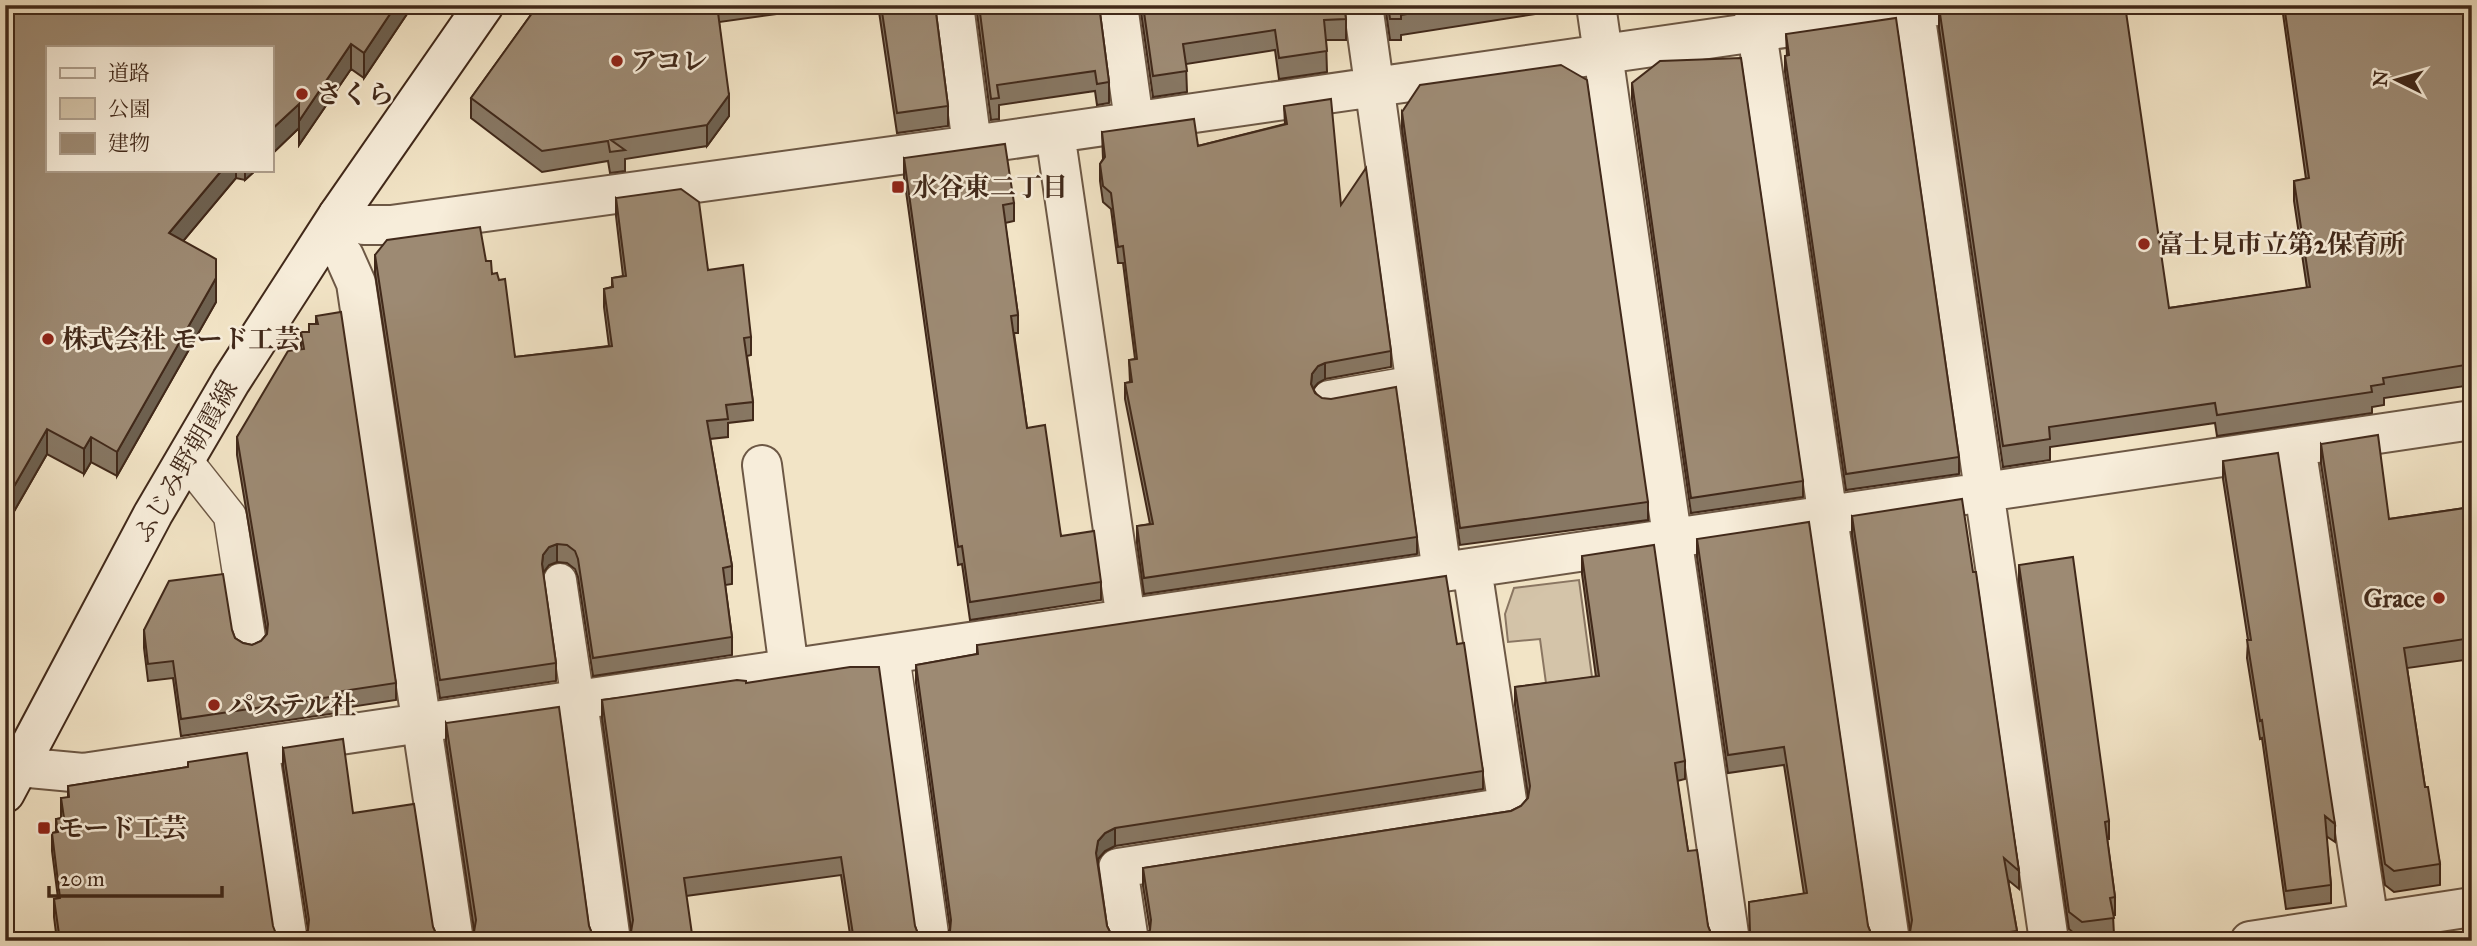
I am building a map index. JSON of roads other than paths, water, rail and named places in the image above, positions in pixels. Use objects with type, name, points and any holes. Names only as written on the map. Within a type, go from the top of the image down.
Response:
[{"type":"street","name":"ふじみ野朝霞線","points":[[12,780],[184,458],[332,226],[484,5]]},
{"type":"street","points":[[954,5],[972,145]]},
{"type":"street","points":[[1118,5],[1134,121]]},
{"type":"street","points":[[1129,941],[1118,868],[1508,807],[1415,383],[1363,5]]},
{"type":"street","points":[[1597,5],[1730,941]]},
{"type":"street","points":[[454,941],[356,283],[332,226],[391,225],[1375,88],[1603,54],[1756,19],[1924,7],[1985,492],[2049,941]]},
{"type":"street","points":[[1756,19],[1890,941]]},
{"type":"street","points":[[1055,133],[1126,619]]},
{"type":"street","points":[[12,780],[83,773],[578,701],[2472,420]]},
{"type":"street","points":[[2296,446],[2370,923]]},
{"type":"street","points":[[762,465],[789,669]]},
{"type":"street","points":[[578,701],[611,941]]},
{"type":"street","points":[[2250,941],[2472,907]]},
{"type":"lane","points":[[1329,397],[1415,383]]},
{"type":"lane","points":[[184,458],[230,516],[250,644]]},
{"type":"lane","points":[[560,580],[578,701]]},
{"type":"lane","points":[[893,654],[933,941]]},
{"type":"lane","points":[[262,747],[291,941]]},
{"type":"place","name":"アコレ","points":[[617,61]]},
{"type":"place","name":"さくら","points":[[302,94]]},
{"type":"place","name":"水谷東二丁目","points":[[898,187]]},
{"type":"place","name":"富士見市立第2保育所","points":[[2144,244]]},
{"type":"place","name":"株式会社 モード工芸","points":[[48,339]]},
{"type":"place","name":"Grace","points":[[2439,598]]},
{"type":"place","name":"パステル社","points":[[214,705]]},
{"type":"place","name":"モード工芸","points":[[44,828]]}]
